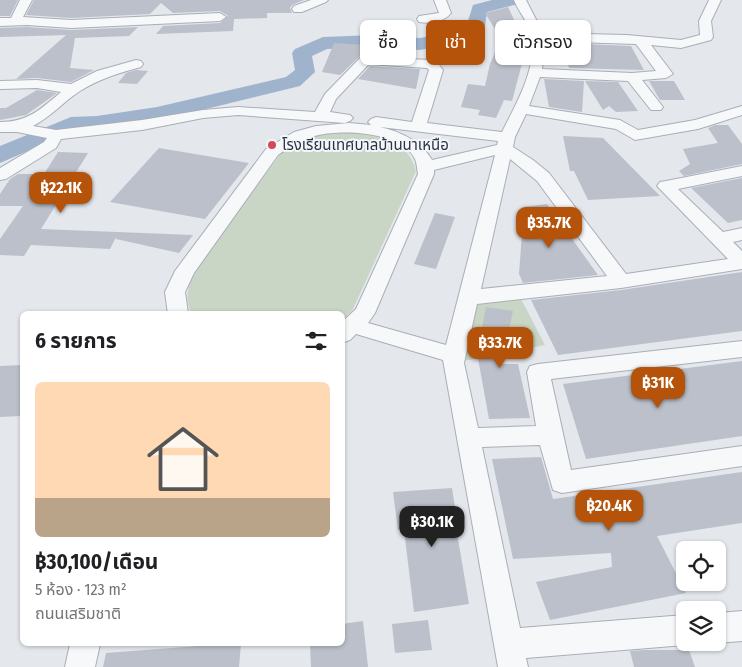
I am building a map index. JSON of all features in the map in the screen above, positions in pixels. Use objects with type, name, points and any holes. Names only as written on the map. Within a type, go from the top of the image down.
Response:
[{"type":"street","points":[[15,21],[26,0]]},
{"type":"street","points":[[298,10],[322,0]]},
{"type":"street","points":[[423,19],[442,17],[445,13],[440,0]]},
{"type":"street","points":[[521,0],[530,20]]},
{"type":"street","points":[[591,38],[627,39],[681,44],[707,37],[705,21],[715,0]]},
{"type":"street","points":[[0,22],[70,24],[220,17]]},
{"type":"street","points":[[535,73],[632,77],[666,74],[641,41]]},
{"type":"street","points":[[320,115],[330,97],[366,60],[431,64],[436,70],[418,126]]},
{"type":"street","points":[[17,127],[40,118],[72,89],[102,74],[136,64]]},
{"type":"street","points":[[536,65],[535,73],[506,143],[453,363],[511,656],[676,631]]},
{"type":"street","points":[[632,77],[656,107]]},
{"type":"street","points":[[0,85],[37,84],[72,89]]},
{"type":"street","points":[[521,109],[620,124],[635,135],[698,124],[742,110]]},
{"type":"street","points":[[0,127],[17,127],[51,134],[142,125],[203,114],[238,111],[320,115],[418,126],[506,143],[543,177],[621,281]]},
{"type":"street","points":[[178,311],[175,292],[185,271],[266,160],[278,147],[287,141],[320,130],[345,128],[370,130],[393,136],[411,146],[423,160],[426,174],[366,313],[348,331]]},
{"type":"street","points":[[0,175],[50,146],[51,134]]},
{"type":"street","points":[[424,167],[506,143]]},
{"type":"street","points":[[742,171],[666,186],[742,263]]},
{"type":"street","points":[[720,239],[742,234]]},
{"type":"street","points":[[468,298],[621,281],[742,263]]},
{"type":"street","points":[[348,331],[455,356]]},
{"type":"street","points":[[742,349],[538,372],[550,435],[562,482],[742,456]]},
{"type":"street","points":[[468,438],[550,435]]},
{"type":"street","points":[[726,627],[742,626]]},
{"type":"street","points":[[80,667],[85,646]]},
{"type":"green space","points":[[340,131],[376,135],[387,139],[405,150],[416,171],[353,309],[345,318],[345,311],[191,311],[187,299],[193,274],[284,149],[297,142]]},
{"type":"green space","points":[[517,291],[545,345],[453,363],[468,298]]},
{"type":"building","points":[[0,0],[18,0],[10,16],[0,16]]},
{"type":"building","points":[[34,0],[304,0],[292,5],[290,8],[292,13],[267,13],[267,18],[234,19],[233,31],[156,34],[163,26],[220,23],[228,16],[220,11],[173,13],[161,3],[150,14],[71,18],[26,15]]},
{"type":"building","points":[[508,7],[514,20],[495,20],[495,29],[485,13]]},
{"type":"building","points":[[27,27],[71,30],[138,27],[129,36],[75,38],[70,68],[94,70],[71,82],[37,78],[16,79],[66,35],[0,37],[0,28]]},
{"type":"building","points":[[334,43],[360,45],[360,56],[340,75],[322,72]]},
{"type":"building","points":[[591,44],[631,46],[644,70],[569,68],[568,65],[591,65]]},
{"type":"building","points":[[495,53],[495,65],[522,65],[512,101],[504,100],[496,118],[478,115],[480,110],[461,107],[468,84],[485,86],[490,64]]},
{"type":"building","points":[[370,66],[420,69],[416,89],[358,79]]},
{"type":"building","points":[[136,70],[148,71],[137,84],[118,83],[126,73]]},
{"type":"building","points":[[544,79],[584,81],[582,112],[549,107]]},
{"type":"building","points":[[585,81],[618,82],[638,111],[616,112],[609,106],[603,110]]},
{"type":"building","points":[[649,81],[674,81],[685,100],[660,100]]},
{"type":"building","points":[[37,90],[57,93],[26,115],[0,120],[0,108],[6,108]]},
{"type":"building","points":[[715,125],[728,125],[742,144],[742,164],[684,176],[679,171],[690,164],[683,149],[718,143],[708,128]]},
{"type":"building","points":[[563,136],[603,138],[660,196],[588,200],[574,171],[570,171]]},
{"type":"building","points":[[159,148],[249,163],[205,219],[110,202]]},
{"type":"building","points":[[58,152],[88,153],[41,229],[193,235],[179,253],[116,239],[116,237],[110,249],[31,245],[24,256],[0,255],[0,239],[23,206],[0,206],[0,194],[10,179],[18,174],[44,174]]},
{"type":"building","points":[[742,178],[742,220],[728,223],[691,188]]},
{"type":"building","points":[[547,204],[598,275],[523,283],[519,274],[524,207]]},
{"type":"building","points":[[435,213],[455,217],[436,269],[414,264]]},
{"type":"building","points":[[742,272],[742,331],[558,355],[531,300],[621,290]]},
{"type":"building","points":[[486,307],[513,311],[502,364],[518,364],[530,418],[489,419],[477,353]]},
{"type":"building","points":[[742,361],[742,436],[586,459],[563,384]]},
{"type":"building","points":[[20,365],[20,416],[0,417],[0,366]]},
{"type":"building","points":[[541,457],[553,499],[742,472],[742,523],[657,536],[676,573],[676,591],[685,591],[686,593],[550,620],[536,582],[612,567],[611,553],[513,559],[492,459]]},
{"type":"building","points":[[452,488],[458,527],[456,527],[469,604],[414,612],[404,530],[398,530],[393,492]]},
{"type":"building","points":[[428,620],[432,650],[395,653],[392,624]]},
{"type":"building","points":[[363,621],[368,667],[311,667],[310,646],[345,646],[345,624]]},
{"type":"building","points":[[198,646],[241,646],[239,667],[103,667],[106,653]]},
{"type":"building","points":[[630,651],[689,651],[695,667],[634,667]]},
{"type":"waterway","points":[[0,156],[17,146],[71,124],[97,123],[157,114],[293,82],[305,72],[302,53],[323,43],[375,41],[420,44],[465,35],[476,26],[479,9],[512,0]]},
{"type":"place","name":"โรงเรียนเทศบาลบ้านนาเหนือ","points":[[272,145]]}]
